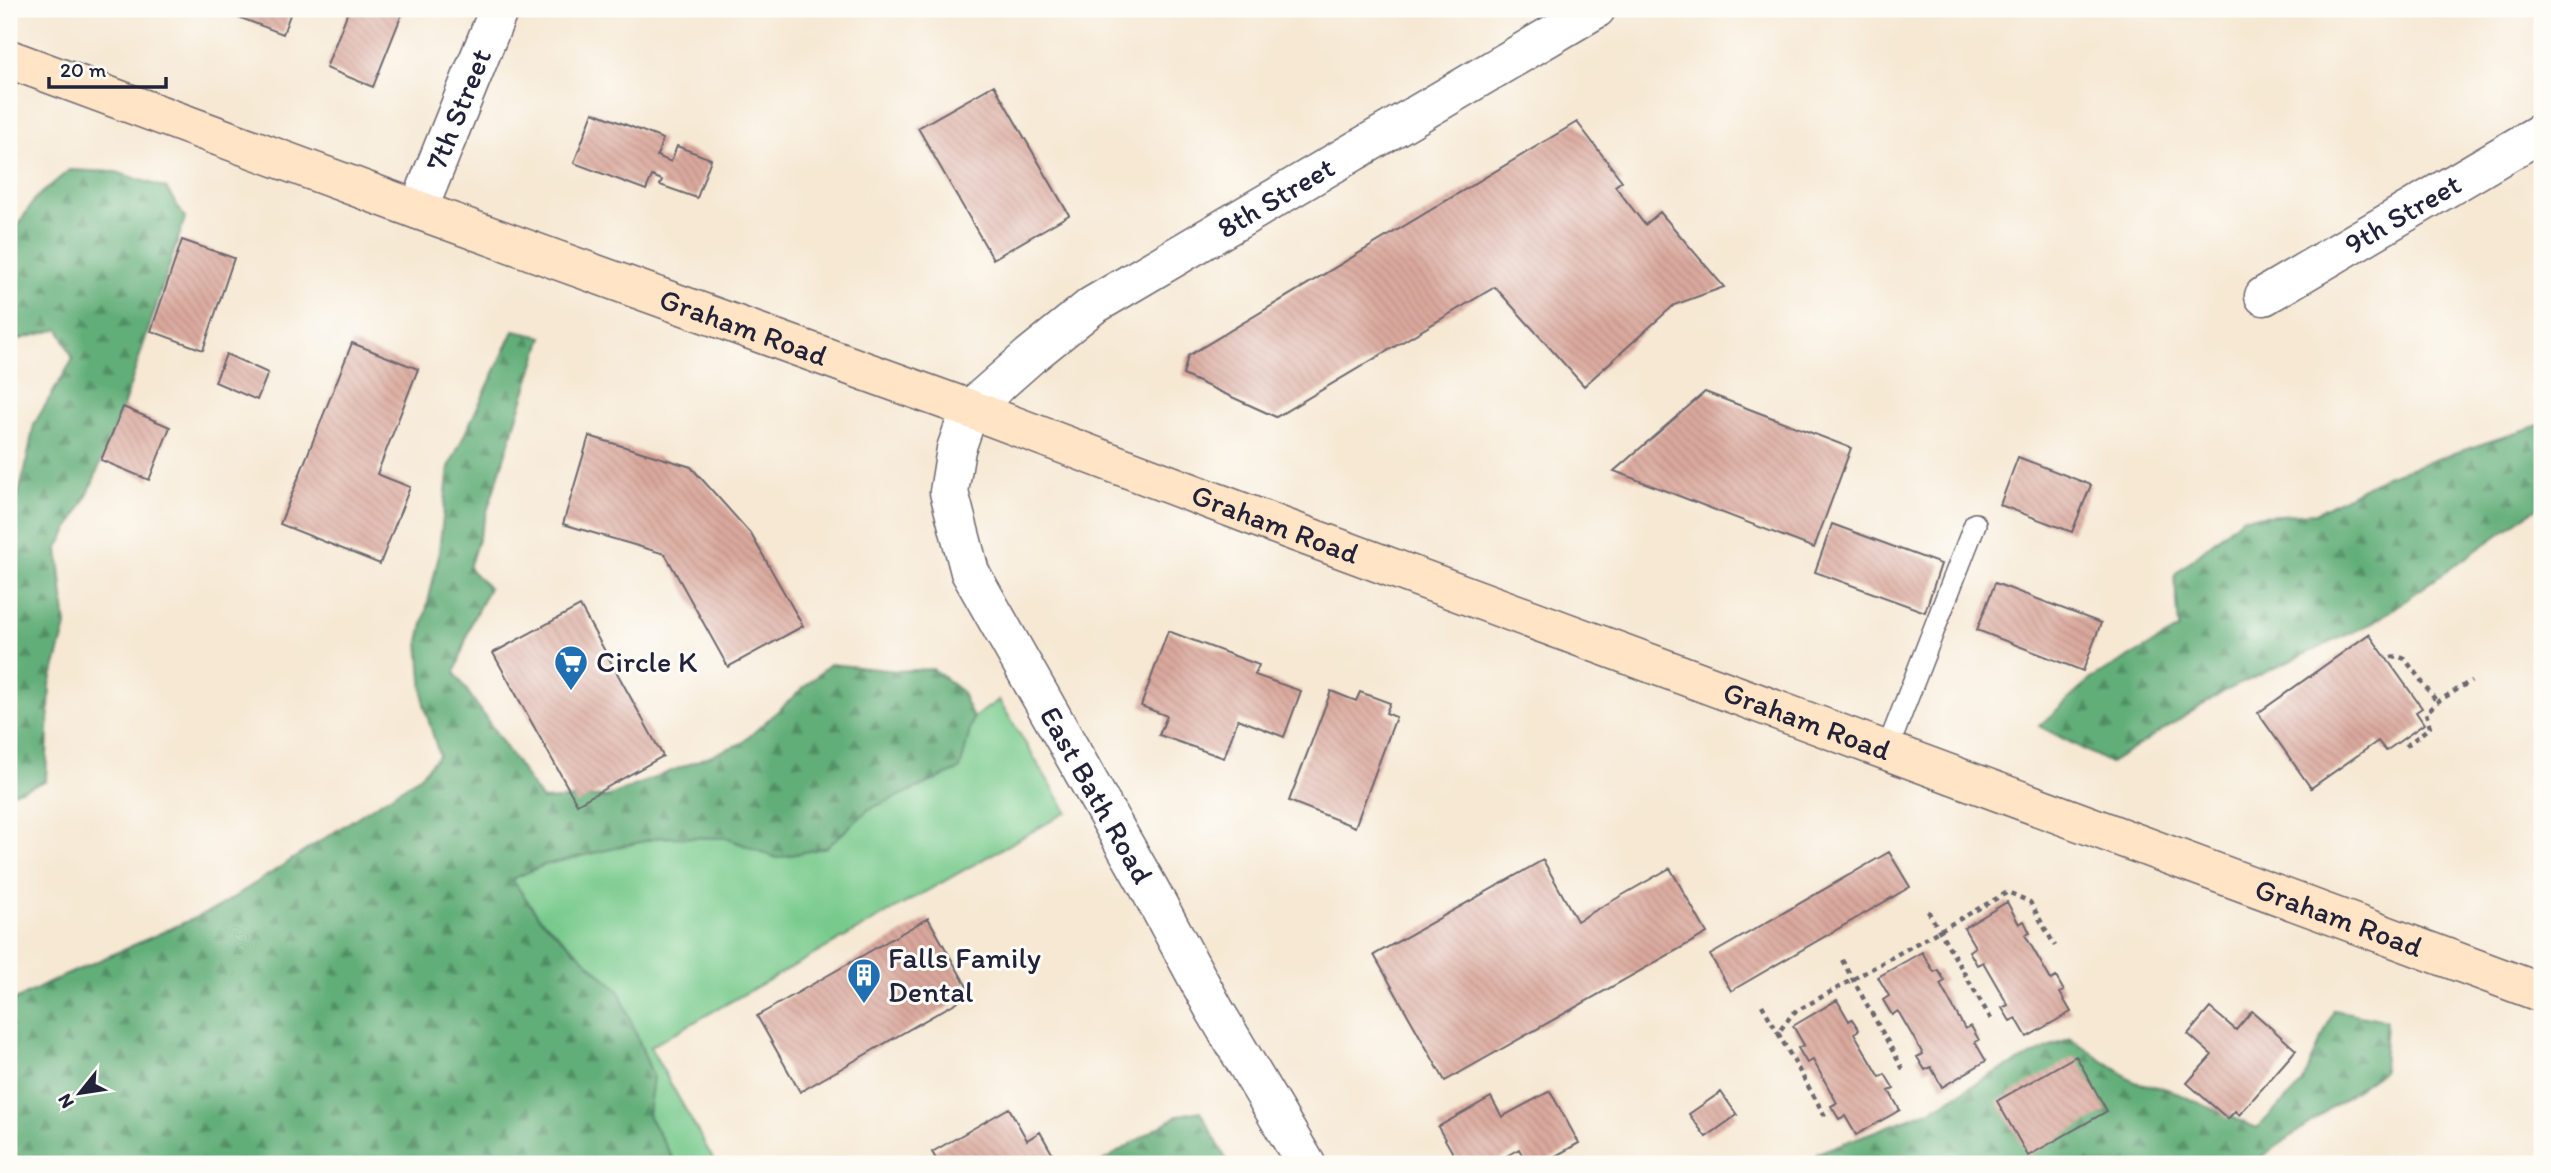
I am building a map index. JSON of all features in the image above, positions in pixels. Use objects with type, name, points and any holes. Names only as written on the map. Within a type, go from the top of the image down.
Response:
[{"type":"main road","name":"Graham Road","points":[[9,58],[418,210],[970,409],[2542,993]]},
{"type":"street","name":"7th Street","points":[[418,210],[499,9]]},
{"type":"street","name":"8th Street","points":[[970,409],[1092,306],[1596,9]]},
{"type":"street","name":"9th Street","points":[[2264,296],[2542,132]]},
{"type":"street","name":"East Bath Road","points":[[970,409],[956,449],[949,492],[970,572],[1149,888],[1214,1009],[1306,1164]]},
{"type":"lane","points":[[1887,750],[1975,524]]},
{"type":"path","points":[[2391,657],[2405,659],[2437,702]]},
{"type":"path","points":[[2406,746],[2430,727],[2426,713],[2437,702],[2471,681]]},
{"type":"path","points":[[1778,1033],[1793,1013],[2008,892],[2030,902],[2055,946]]},
{"type":"path","points":[[1928,911],[1991,1020]]},
{"type":"path","points":[[1842,960],[1904,1071]]},
{"type":"path","points":[[1762,1005],[1825,1116]]},
{"type":"green space","points":[[69,170],[116,172],[166,188],[185,218],[123,407],[88,494],[58,548],[66,626],[50,685],[46,781],[9,794],[9,529],[34,424],[73,359],[59,329],[9,342],[9,239],[35,199]]},
{"type":"green space","points":[[514,331],[543,337],[469,568],[489,588],[472,621],[455,673],[542,800],[609,796],[742,743],[830,664],[897,671],[933,669],[961,691],[973,718],[960,769],[869,809],[827,847],[777,858],[726,838],[661,837],[544,865],[512,879],[539,917],[619,991],[653,1077],[648,1115],[676,1164],[9,1164],[9,1003],[217,908],[419,777],[439,755],[424,705],[419,641],[438,559],[449,467]]},
{"type":"green space","points":[[2542,424],[2542,504],[2373,623],[2225,691],[2110,763],[2039,726],[2091,679],[2179,629],[2175,574],[2243,517],[2316,513],[2386,476]]},
{"type":"green space","points":[[999,700],[1067,812],[650,1047],[716,1164],[676,1164],[648,1115],[653,1077],[619,991],[539,917],[511,879],[544,865],[661,837],[726,838],[777,858],[827,847],[869,809],[960,769],[973,718]]},
{"type":"green space","points":[[2334,1010],[2386,1020],[2383,1071],[2252,1164],[1816,1164],[1817,1153],[1931,1110],[1994,1073],[2070,1038],[2135,1082],[2167,1089],[2257,1128],[2302,1084]]},
{"type":"green space","points":[[1200,1111],[1229,1164],[1098,1164],[1179,1115]]},
{"type":"building","points":[[217,9],[292,9],[283,34]]},
{"type":"building","points":[[349,9],[404,9],[373,87],[326,68]]},
{"type":"building","points":[[994,85],[1069,215],[993,259],[918,128]]},
{"type":"building","points":[[593,112],[663,139],[657,156],[671,162],[677,146],[711,159],[697,198],[660,185],[662,180],[652,176],[646,190],[574,163]]},
{"type":"building","points":[[1577,122],[1622,181],[1615,186],[1645,225],[1660,212],[1724,287],[1674,305],[1584,386],[1495,287],[1276,417],[1183,375],[1188,356]]},
{"type":"building","points":[[182,240],[234,258],[203,350],[151,331]]},
{"type":"building","points":[[352,343],[418,369],[377,474],[410,487],[380,564],[280,524]]},
{"type":"building","points":[[226,354],[268,373],[257,400],[215,382]]},
{"type":"building","points":[[1705,392],[1851,448],[1814,548],[1614,471]]},
{"type":"building","points":[[123,407],[170,427],[149,480],[101,460]]},
{"type":"building","points":[[589,436],[691,467],[751,534],[803,626],[728,667],[665,554],[563,524]]},
{"type":"building","points":[[2018,457],[2091,485],[2072,532],[2000,505]]},
{"type":"building","points":[[1832,524],[1941,564],[1925,612],[1815,572]]},
{"type":"building","points":[[1995,583],[2101,623],[2083,671],[1977,630]]},
{"type":"building","name":"Circle K","points":[[580,606],[663,756],[577,804],[493,653]]},
{"type":"building","points":[[1168,631],[1259,665],[1255,675],[1301,691],[1284,737],[1238,719],[1224,758],[1159,735],[1167,716],[1141,706]]},
{"type":"building","points":[[2369,634],[2422,708],[2416,712],[2424,724],[2386,751],[2378,741],[2311,788],[2258,713]]},
{"type":"building","points":[[1331,691],[1356,701],[1360,692],[1390,703],[1386,713],[1396,717],[1355,827],[1289,801]]},
{"type":"building","points":[[1889,852],[1910,887],[1731,991],[1710,955]]},
{"type":"building","points":[[1543,860],[1577,921],[1670,868],[1707,933],[1445,1081],[1374,955]]},
{"type":"building","points":[[2007,902],[2019,924],[2024,921],[2030,933],[2025,935],[2051,980],[2056,977],[2064,991],[2060,993],[2071,1012],[2027,1037],[2016,1018],[2010,1021],[2002,1008],[2008,1005],[1983,962],[1977,965],[1969,951],[1975,947],[1964,928]]},
{"type":"building","name":"Falls Family Dental","points":[[928,918],[971,994],[800,1092],[757,1016]]},
{"type":"building","points":[[1922,952],[1934,972],[1938,970],[1945,981],[1940,984],[1965,1029],[1971,1026],[1979,1040],[1975,1042],[1986,1061],[1942,1087],[1931,1067],[1925,1070],[1917,1057],[1923,1054],[1898,1011],[1892,1015],[1883,1000],[1889,996],[1878,977]]},
{"type":"building","points":[[1837,1000],[1849,1021],[1852,1019],[1859,1030],[1854,1033],[1880,1077],[1885,1074],[1894,1089],[1889,1091],[1900,1110],[1856,1135],[1845,1116],[1839,1119],[1831,1106],[1837,1103],[1813,1060],[1807,1063],[1798,1048],[1804,1045],[1793,1026]]},
{"type":"building","points":[[2210,1008],[2236,1030],[2252,1011],[2296,1050],[2239,1115],[2235,1111],[2228,1119],[2187,1083],[2212,1055],[2188,1034]]},
{"type":"building","points":[[2076,1056],[2107,1111],[2028,1156],[1997,1101]]},
{"type":"building","points":[[1550,1091],[1579,1143],[1541,1164],[1527,1164],[1519,1149],[1492,1164],[1459,1164],[1438,1127],[1491,1097],[1502,1117]]},
{"type":"building","points":[[1721,1092],[1737,1115],[1706,1137],[1689,1114]]},
{"type":"building","points":[[1009,1108],[1027,1140],[1040,1132],[1053,1155],[1038,1164],[939,1164],[932,1152]]},
{"type":"building","points":[[2388,1155],[2393,1164],[2373,1164]]},
{"type":"place","name":"Circle K","points":[[571,692]]},
{"type":"place","name":"Falls Family Dental","points":[[864,1005]]}]
